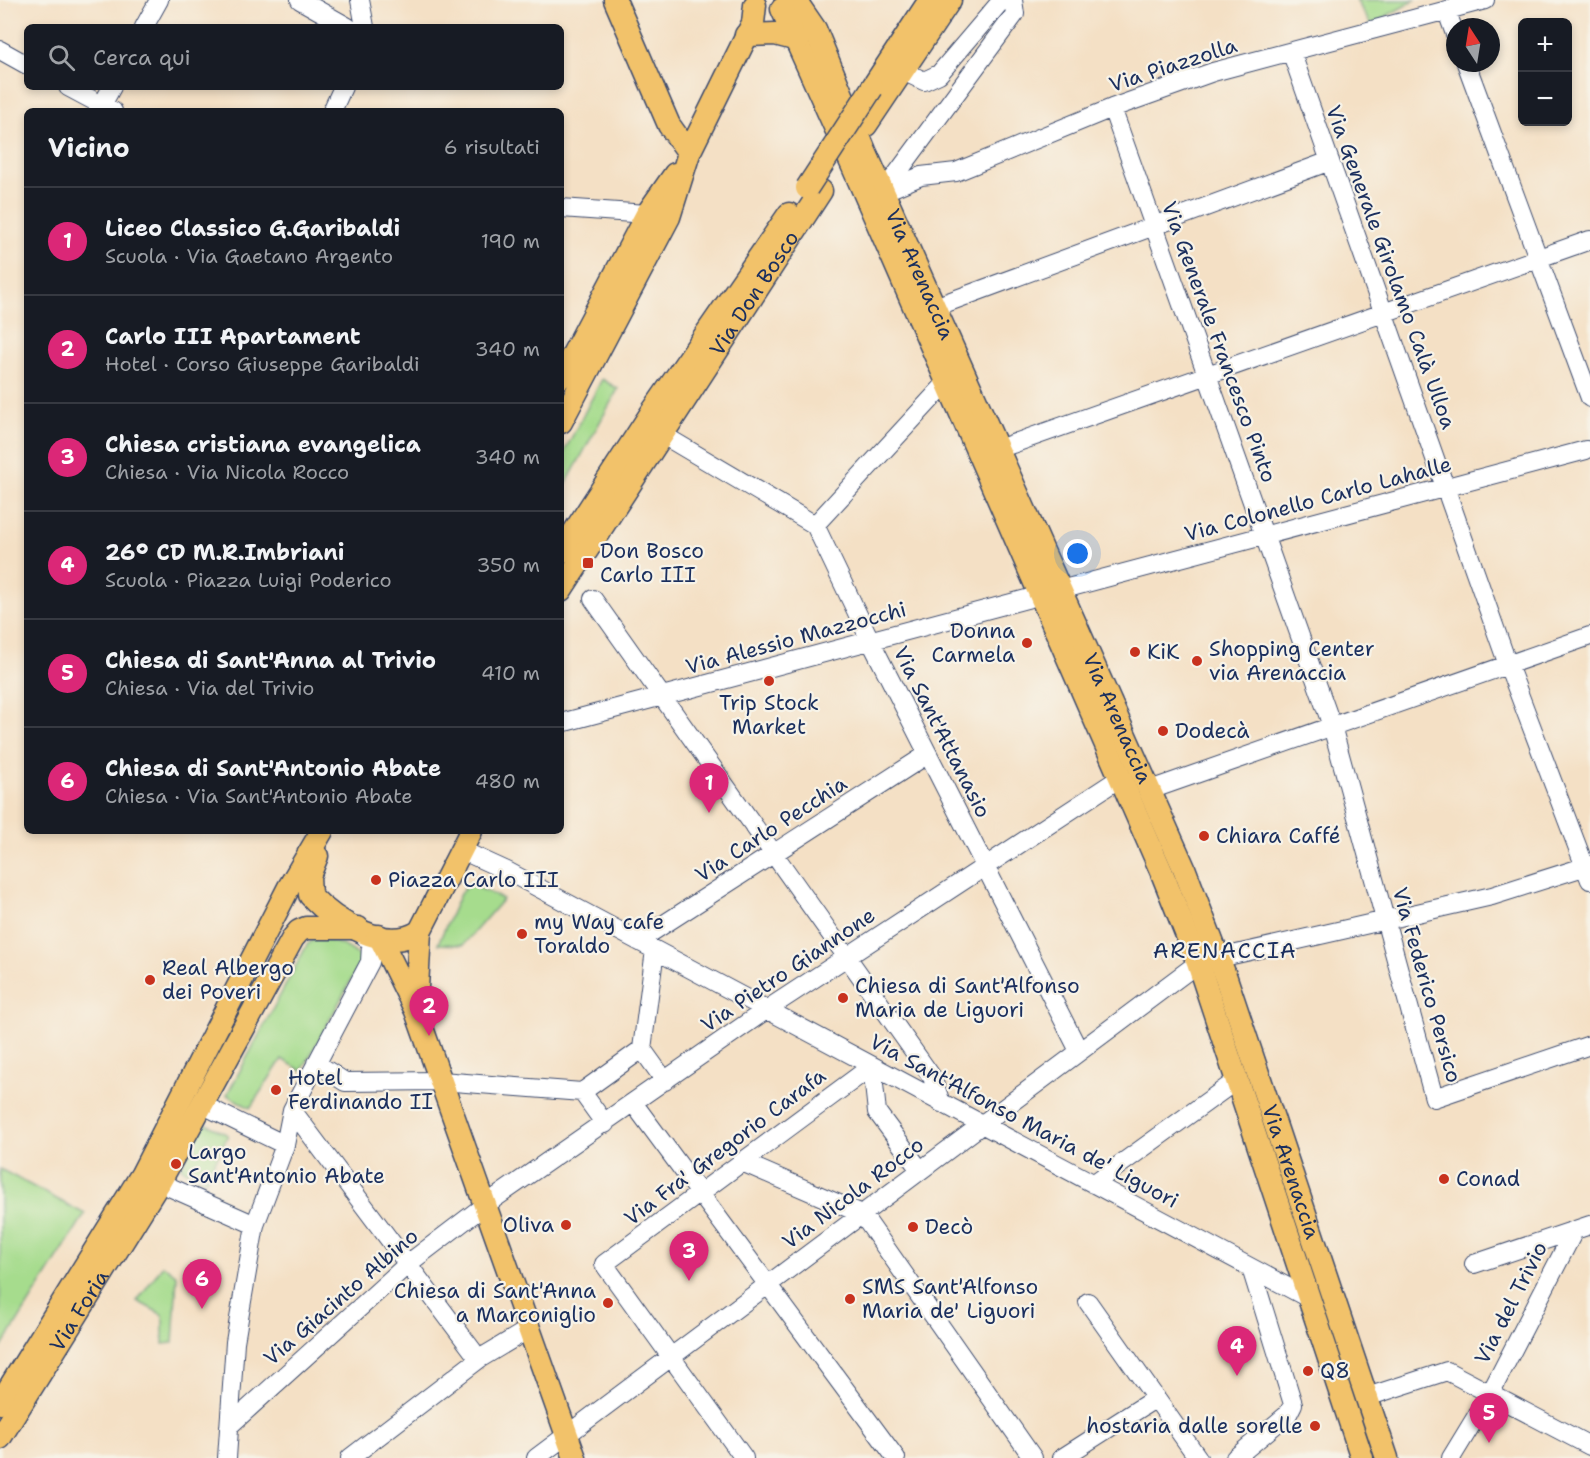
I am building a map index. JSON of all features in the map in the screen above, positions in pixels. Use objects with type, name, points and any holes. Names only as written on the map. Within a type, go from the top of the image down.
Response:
[{"type":"main road","points":[[615,0],[669,125],[689,153]]},
{"type":"main road","name":"Via Don Bosco","points":[[564,547],[652,412],[814,189],[866,125],[930,0]]},
{"type":"main road","name":"Via Don Bosco","points":[[564,585],[663,435],[814,189],[872,88],[896,67],[950,0]]},
{"type":"main road","points":[[564,408],[575,355],[647,214],[689,153],[768,11]]},
{"type":"main road","points":[[768,11],[775,33],[798,40]]},
{"type":"main road","name":"Via Arenaccia","points":[[768,11],[815,30],[883,192],[998,448],[1120,778],[1209,960],[1387,1458]]},
{"type":"main road","name":"Via Arenaccia","points":[[768,11],[798,40],[830,118],[948,381],[1150,790],[1184,868],[1209,960],[1237,1080],[1362,1458]]},
{"type":"main road","points":[[564,372],[669,217],[689,153]]},
{"type":"main road","name":"Via Foria","points":[[0,1438],[150,1178],[181,1094],[288,887],[321,834]]},
{"type":"main road","points":[[322,834],[317,858],[309,876],[310,895],[334,918],[379,936],[398,940],[409,938],[420,931]]},
{"type":"main road","points":[[416,1011],[420,931],[466,841]]},
{"type":"main road","points":[[201,1104],[298,931],[317,927],[358,928]]},
{"type":"main road","points":[[379,936],[416,1011],[575,1458]]},
{"type":"main road","name":"Via Foria","points":[[0,1403],[201,1104]]},
{"type":"street","points":[[146,24],[159,0]]},
{"type":"street","points":[[300,0],[343,24]]},
{"type":"street","points":[[360,0],[364,24]]},
{"type":"street","points":[[896,67],[924,81],[939,74],[1002,0]]},
{"type":"street","points":[[883,192],[1015,14],[1013,0]]},
{"type":"street","name":"Via Piazzolla","points":[[883,192],[921,176],[956,172],[1112,108],[1213,72],[1292,54],[1485,0]]},
{"type":"street","points":[[1447,12],[1449,18]]},
{"type":"street","points":[[0,50],[24,63]]},
{"type":"street","name":"Via Generale Girolamo Calà Ulloa","points":[[1292,54],[1508,665],[1588,871]]},
{"type":"street","points":[[1469,72],[1590,398]]},
{"type":"street","points":[[74,90],[107,108],[111,90]]},
{"type":"street","points":[[333,108],[342,90]]},
{"type":"street","name":"Via Generale Francesco Pinto","points":[[1112,108],[1332,726]]},
{"type":"street","points":[[935,307],[1330,161]]},
{"type":"street","points":[[564,208],[647,214]]},
{"type":"street","points":[[998,448],[1590,240]]},
{"type":"street","points":[[663,435],[815,525],[948,381]]},
{"type":"street","name":"Via Colonello Carlo Lahalle","points":[[1052,594],[1589,447]]},
{"type":"street","name":"Via Sant'Attanasio","points":[[815,525],[871,642],[1079,1051]]},
{"type":"street","name":"Via Alessio Mazzocchi","points":[[564,722],[1052,594]]},
{"type":"street","points":[[594,599],[932,1077],[941,1103]]},
{"type":"street","points":[[1150,790],[1590,636]]},
{"type":"street","name":"Via Federico Persico","points":[[1332,726],[1434,1098],[1590,1045]]},
{"type":"street","name":"Via Carlo Pecchia","points":[[638,941],[928,754]]},
{"type":"street","name":"Via Pietro Giannone","points":[[485,1205],[846,956],[1120,778]]},
{"type":"street","name":"Via Sant'Alfonso Maria de' Liguori","points":[[466,841],[507,871],[1310,1299]]},
{"type":"street","points":[[1209,960],[1492,896],[1588,871]]},
{"type":"street","points":[[227,1458],[240,1307],[255,1225],[285,1145],[292,1110],[370,962],[370,944],[358,928]]},
{"type":"street","points":[[656,950],[642,1049],[665,1081]]},
{"type":"street","name":"Via Nicola Rocco","points":[[536,1458],[1079,1051],[1209,960]]},
{"type":"street","points":[[316,1063],[345,1082],[441,1081],[582,1092],[642,1049]]},
{"type":"street","points":[[872,1066],[877,1112],[920,1170]]},
{"type":"street","name":"Via Fra' Gregorio Carafa","points":[[671,1358],[604,1264],[872,1066]]},
{"type":"street","points":[[1093,1184],[1237,1080]]},
{"type":"street","points":[[582,1092],[605,1124]]},
{"type":"street","points":[[201,1104],[285,1145]]},
{"type":"street","points":[[634,1104],[896,1458]]},
{"type":"street","points":[[292,1110],[480,1359]]},
{"type":"street","points":[[742,1162],[862,1214],[1033,1458]]},
{"type":"street","points":[[150,1178],[255,1225]]},
{"type":"street","name":"Via Giacinto Albino","points":[[229,1426],[409,1263],[485,1205]]},
{"type":"street","points":[[1474,1264],[1582,1228]]},
{"type":"street","name":"Via del Trivio","points":[[1451,1458],[1490,1395],[1582,1228]]},
{"type":"street","points":[[1235,1458],[1288,1414],[1293,1404],[1251,1268]]},
{"type":"street","points":[[1261,1298],[1280,1283]]},
{"type":"street","points":[[1088,1302],[1198,1458]]},
{"type":"street","points":[[350,1458],[480,1359],[529,1329]]},
{"type":"street","points":[[671,1358],[744,1458]]},
{"type":"street","points":[[1367,1397],[1447,1371],[1590,1446]]},
{"type":"street","points":[[1062,1458],[1156,1398]]},
{"type":"green space","points":[[1356,0],[1415,0],[1371,25]]},
{"type":"green space","points":[[602,379],[618,389],[564,488],[564,452]]},
{"type":"green space","points":[[469,883],[503,899],[463,945],[438,944],[460,894]]},
{"type":"green space","points":[[315,938],[341,945],[353,951],[362,960],[302,1071],[282,1059],[250,1108],[227,1095],[307,945]]},
{"type":"green space","points":[[203,1122],[228,1135],[206,1180],[181,1168]]},
{"type":"green space","points":[[0,1169],[85,1214],[0,1350]]},
{"type":"green space","points":[[163,1265],[177,1276],[173,1343],[163,1344],[163,1315],[137,1301]]},
{"type":"place","name":"Don Bosco Carlo III","points":[[588,563]]},
{"type":"place","name":"Donna Carmela","points":[[1027,643]]},
{"type":"place","name":"KiK","points":[[1135,652]]},
{"type":"place","name":"Shopping Center via Arenaccia","points":[[1197,661]]},
{"type":"place","name":"Trip Stock Market","points":[[769,681]]},
{"type":"place","name":"Dodecà","points":[[1163,731]]},
{"type":"place","name":"Liceo Classico G.Garibaldi","points":[[709,813]]},
{"type":"place","name":"Chiara Caffé","points":[[1204,836]]},
{"type":"place","name":"Piazza Carlo III","points":[[376,880]]},
{"type":"place","name":"my Way cafe Toraldo","points":[[522,934]]},
{"type":"place","name":"Real Albergo dei Poveri","points":[[150,980]]},
{"type":"place","name":"Chiesa di Sant'Alfonso Maria de Liguori","points":[[843,998]]},
{"type":"place","name":"Carlo III Apartament","points":[[429,1036]]},
{"type":"place","name":"Hotel Ferdinando II","points":[[276,1090]]},
{"type":"place","name":"Largo Sant'Antonio Abate","points":[[176,1164]]},
{"type":"place","name":"Conad","points":[[1444,1179]]},
{"type":"place","name":"Oliva","points":[[566,1225]]},
{"type":"place","name":"Decò","points":[[913,1227]]},
{"type":"place","name":"Chiesa cristiana evangelica","points":[[689,1281]]},
{"type":"place","name":"SMS Sant'Alfonso Maria de' Liguori","points":[[850,1299]]},
{"type":"place","name":"Chiesa di Sant'Anna a Marconiglio","points":[[608,1303]]},
{"type":"place","name":"Chiesa di Sant'Antonio Abate","points":[[202,1309]]},
{"type":"place","name":"Q8","points":[[1308,1371]]},
{"type":"place","name":"26° CD M.R.Imbriani","points":[[1237,1376]]},
{"type":"place","name":"hostaria dalle sorelle","points":[[1315,1426]]},
{"type":"place","name":"Chiesa di Sant'Anna al Trivio","points":[[1489,1443]]},
{"type":"district","name":"ARENACCIA","points":[[1225,950]]}]
